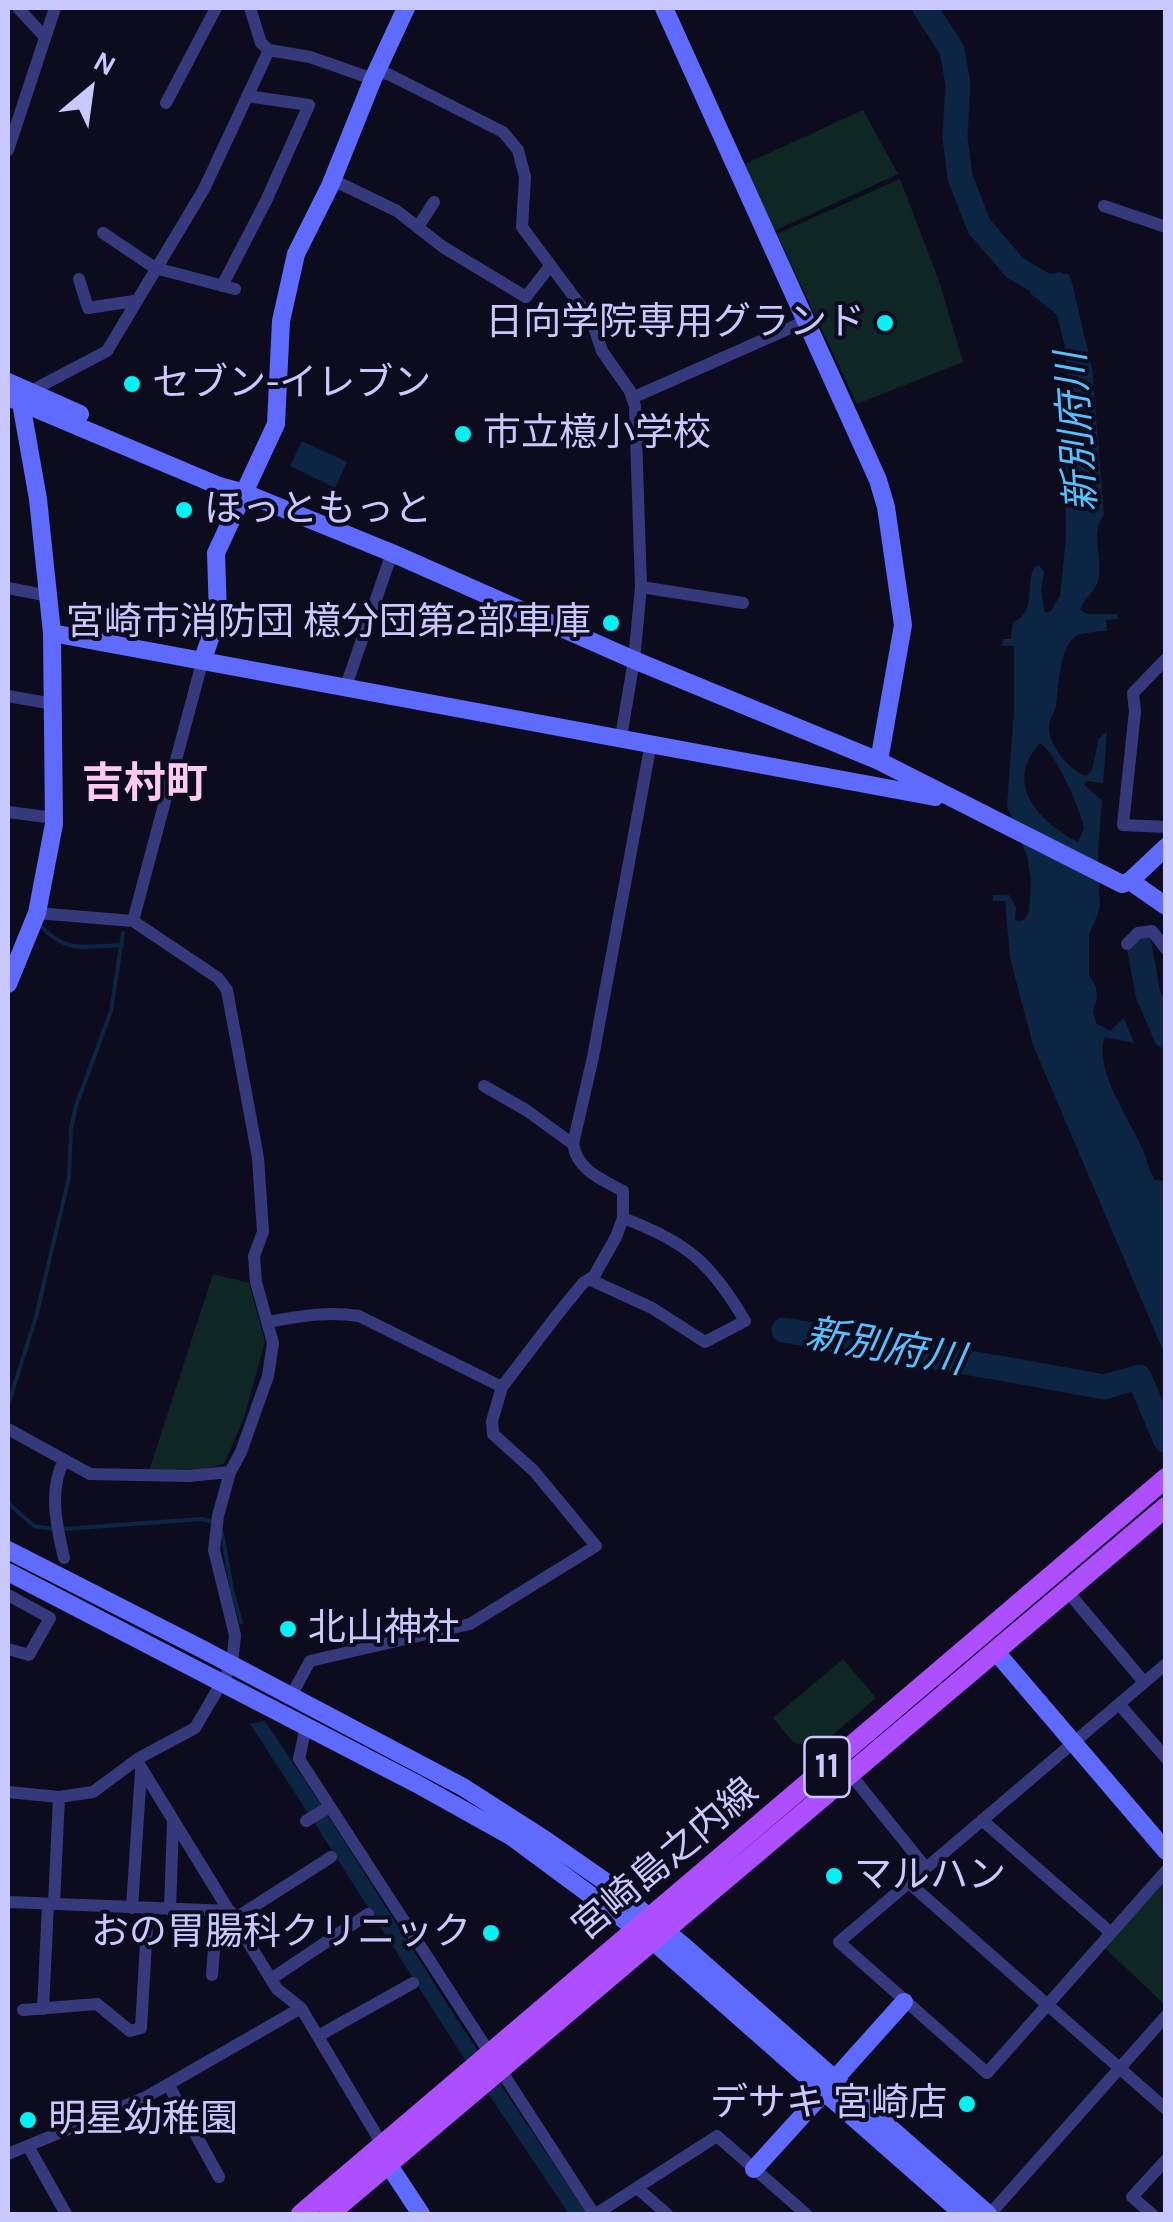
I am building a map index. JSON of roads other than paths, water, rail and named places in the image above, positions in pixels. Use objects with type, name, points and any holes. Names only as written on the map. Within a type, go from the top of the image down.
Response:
[{"type":"main road","name":"宮崎島之内線","points":[[302,2214],[386,2155],[652,1931],[1166,1478]]},
{"type":"main road","name":"宮崎島之内線","points":[[652,1931],[851,1775],[1166,1507]]},
{"type":"main road","name":"宮崎島之内線","points":[[329,2214],[386,2155]]},
{"type":"street","points":[[18,8],[46,37]]},
{"type":"street","points":[[8,150],[56,8]]},
{"type":"street","points":[[166,103],[216,8]]},
{"type":"street","points":[[250,8],[261,43],[269,50],[310,57],[374,76],[388,74],[503,132],[518,150],[525,178],[522,227],[592,321],[602,351],[632,398],[640,587],[634,660],[621,738]]},
{"type":"street","points":[[133,921],[218,616],[216,553],[276,424],[281,321],[296,254],[333,180],[406,8]]},
{"type":"street","points":[[664,8],[878,480],[886,507],[903,625],[879,761]]},
{"type":"street","points":[[19,397],[107,351],[204,189],[269,50]]},
{"type":"street","points":[[102,234],[155,268],[228,288],[309,105],[247,96]]},
{"type":"street","points":[[333,180],[397,211],[443,247],[526,297],[550,266]]},
{"type":"street","points":[[418,228],[434,202]]},
{"type":"street","points":[[1104,206],[1166,227]]},
{"type":"street","points":[[79,279],[88,308],[134,301]]},
{"type":"street","points":[[632,398],[806,321]]},
{"type":"street","points":[[8,382],[19,397],[38,499],[49,596],[54,818],[47,873],[36,913],[8,984]]},
{"type":"street","points":[[19,397],[224,479],[245,492],[634,660],[879,761],[1166,906]]},
{"type":"street","points":[[346,686],[392,553]]},
{"type":"street","points":[[640,587],[742,603]]},
{"type":"street","points":[[8,588],[49,596]]},
{"type":"street","points":[[52,633],[955,800]]},
{"type":"street","points":[[1166,659],[1133,693],[1124,825],[1166,827]]},
{"type":"street","points":[[8,696],[53,704]]},
{"type":"street","points":[[291,1696],[310,1661],[470,1624],[596,1546],[564,1502],[493,1434],[492,1421],[502,1387],[583,1283],[591,1280],[623,1218],[622,1191],[587,1171],[575,1158],[573,1144],[651,743]]},
{"type":"street","points":[[8,812],[54,818]]},
{"type":"street","points":[[1126,883],[1166,847]]},
{"type":"street","points":[[8,1792],[59,1797],[92,1792],[195,1728],[232,1665],[235,1635],[214,1550],[218,1516],[230,1472],[268,1376],[274,1342],[261,1303],[254,1256],[263,1232],[258,1158],[227,990],[218,978],[133,921],[36,913]]},
{"type":"street","points":[[1127,944],[1138,933],[1152,931],[1166,949]]},
{"type":"street","points":[[484,1086],[573,1144]]},
{"type":"street","points":[[591,1280],[652,1308],[705,1342],[745,1321],[713,1271],[656,1230],[623,1218]]},
{"type":"street","points":[[268,1322],[338,1312],[359,1316],[502,1387]]},
{"type":"street","points":[[8,1429],[90,1474],[188,1476],[230,1472]]},
{"type":"street","points":[[64,1461],[56,1490],[64,1558]]},
{"type":"street","points":[[8,1550],[464,1787],[613,1888],[652,1931],[829,2085],[989,2214],[1166,2016]]},
{"type":"street","points":[[8,1572],[512,1837],[652,1931]]},
{"type":"street","points":[[1067,1591],[1144,1682]]},
{"type":"street","points":[[8,1595],[50,1618],[29,1655],[8,1650]]},
{"type":"street","points":[[996,1652],[1166,1850]]},
{"type":"street","points":[[1166,1664],[839,1942],[988,2073],[1166,1871]]},
{"type":"street","points":[[1119,1704],[1166,1758]]},
{"type":"street","points":[[306,1726],[299,1759],[488,2070],[595,2214],[717,2136],[806,2214]]},
{"type":"street","points":[[139,1765],[227,1914],[278,1989],[301,2008],[420,2214]]},
{"type":"street","points":[[132,1908],[139,1765]]},
{"type":"street","points":[[851,1775],[926,1868]]},
{"type":"street","points":[[43,2008],[59,1797]]},
{"type":"street","points":[[306,1821],[330,1807]]},
{"type":"street","points":[[982,1820],[1110,1932]]},
{"type":"street","points":[[170,1910],[174,1821]]},
{"type":"street","points":[[8,1902],[227,1914],[331,1857]]},
{"type":"street","points":[[908,1883],[1166,2109]]},
{"type":"street","points":[[23,2010],[97,2004],[130,2031],[141,2028],[148,1909]]},
{"type":"street","points":[[212,1975],[227,1914]]},
{"type":"street","points":[[271,1979],[368,1914]]},
{"type":"street","points":[[318,2036],[412,1983]]},
{"type":"street","points":[[754,2168],[904,2002]]},
{"type":"street","points":[[8,2154],[146,2096],[301,2008]]},
{"type":"street","points":[[168,2084],[219,2178]]},
{"type":"street","points":[[829,2085],[964,2214]]},
{"type":"street","points":[[28,2146],[66,2214]]},
{"type":"street","points":[[1152,2214],[1132,2197],[1166,2160]]},
{"type":"street","points":[[637,2188],[667,2214]]},
{"type":"water","points":[[1042,273],[1070,275],[1092,368],[1104,515],[1097,538],[1098,581],[1080,610],[1087,614],[1117,614],[1118,619],[1106,620],[1107,631],[1078,635],[1070,641],[1049,728],[1062,757],[1086,776],[1092,770],[1099,738],[1107,732],[1103,783],[1086,781],[1084,785],[1102,800],[1098,850],[1100,908],[1089,935],[1089,975],[1096,987],[1096,1023],[1110,1031],[1124,1018],[1134,1043],[1105,1037],[1104,1064],[1153,1177],[1165,1181],[1165,1355],[1033,1045],[1010,958],[1005,901],[993,901],[993,895],[1009,895],[1016,907],[1015,920],[1025,919],[1029,911],[1031,882],[1027,856],[1007,806],[1014,646],[1002,646],[1003,639],[1011,639],[1013,623],[1028,605],[1031,576],[1039,565],[1044,572],[1041,590],[1045,613],[1051,611],[1060,596],[1066,538],[1065,465],[1070,446],[1065,347],[1057,315],[1030,293]],"holes":[[[1040,743],[1082,820],[1084,828],[1078,842],[1039,813],[1025,787],[1029,758]]]},
{"type":"water","points":[[302,441],[347,462],[335,488],[290,466]]},
{"type":"water","points":[[265,1721],[323,1808],[310,1816],[250,1724]]},
{"type":"water","points":[[325,1811],[587,2214],[569,2214],[460,2052],[312,1819]]},
{"type":"waterway","name":"新別府川","points":[[925,8],[952,50],[958,84],[955,137],[960,177],[979,226],[1015,268],[1055,291],[1062,302]]},
{"type":"waterway","points":[[42,927],[69,945],[122,945]]},
{"type":"waterway","points":[[8,1405],[36,1317],[69,1177],[76,1106],[111,1011],[123,933]]},
{"type":"waterway","name":"新別府川","points":[[1139,945],[1148,994],[1166,1036]]},
{"type":"waterway","name":"新別府川","points":[[784,1330],[987,1366]]},
{"type":"waterway","name":"新別府川","points":[[994,1367],[1104,1387],[1139,1377],[1166,1441]]},
{"type":"waterway","points":[[8,1503],[34,1526],[53,1529]]},
{"type":"waterway","points":[[63,1529],[202,1519],[213,1522]]},
{"type":"waterway","points":[[222,1533],[241,1622]]},
{"type":"place","name":"日向学院専用グランド","points":[[885,323]]},
{"type":"place","name":"セブン-イレブン","points":[[132,384]]},
{"type":"place","name":"市立檍小学校","points":[[463,434]]},
{"type":"place","name":"ほっともっと","points":[[184,510]]},
{"type":"place","name":"宮崎市消防団 檍分団第2部車庫","points":[[611,623]]},
{"type":"place","name":"北山神社","points":[[288,1629]]},
{"type":"place","name":"マルハン","points":[[834,1876]]},
{"type":"place","name":"おの胃腸科クリニック","points":[[491,1933]]},
{"type":"place","name":"デサキ 宮崎店","points":[[967,2104]]},
{"type":"place","name":"明星幼稚園","points":[[28,2120]]},
{"type":"district","name":"吉村町","points":[[145,785]]}]
